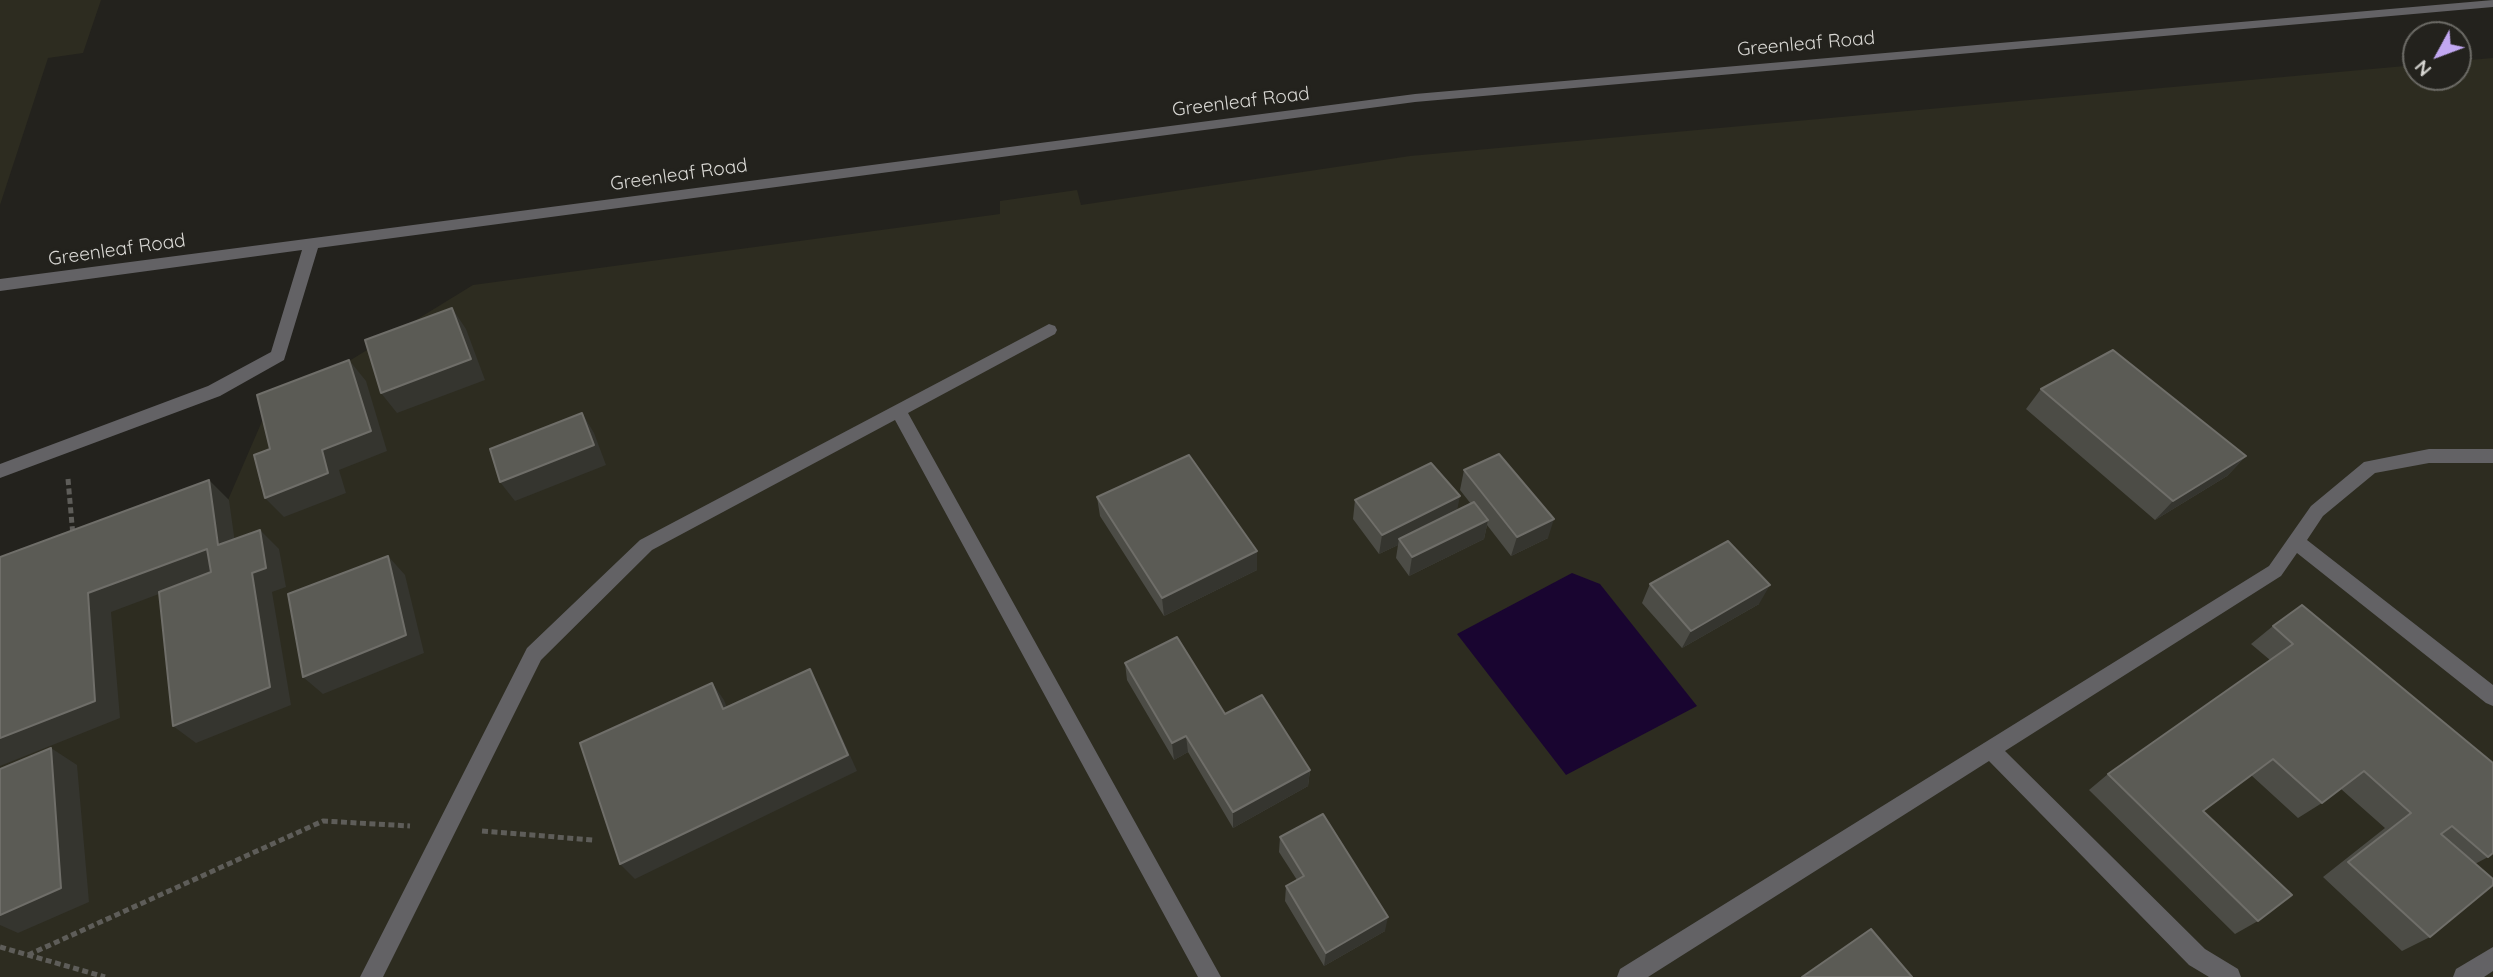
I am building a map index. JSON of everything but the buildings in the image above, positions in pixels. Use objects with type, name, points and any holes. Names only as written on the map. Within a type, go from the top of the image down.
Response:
[{"type":"street","name":"Greenleaf Road","points":[[0,285],[1415,98],[2493,3]]},
{"type":"street","points":[[0,471],[214,391],[278,356],[312,244]]},
{"type":"street","points":[[370,977],[534,654],[646,545],[1049,330]]},
{"type":"street","points":[[898,410],[1210,977]]},
{"type":"street","points":[[1628,977],[2275,571],[2317,511],[2370,467],[2430,456],[2493,456]]},
{"type":"street","points":[[2296,542],[2493,697]]},
{"type":"street","points":[[1991,750],[2197,957],[2230,977]]},
{"type":"street","points":[[2464,977],[2493,958]]},
{"type":"path","points":[[65,446],[74,545]]},
{"type":"path","points":[[28,955],[323,821],[593,840]]},
{"type":"path","points":[[0,947],[105,977]]},
{"type":"shaded area","points":[[0,0],[101,0],[83,53],[48,58],[0,205]]},
{"type":"shaded area","points":[[2493,58],[2493,977],[0,977],[0,586],[228,500],[266,412],[473,285],[1000,214],[1000,201],[1077,190],[1081,205],[1410,156],[2402,66],[2402,91],[2472,91],[2472,60]]},
{"type":"shaded area","points":[[1572,573],[1600,584],[1697,706],[1566,775],[1457,634]]}]
